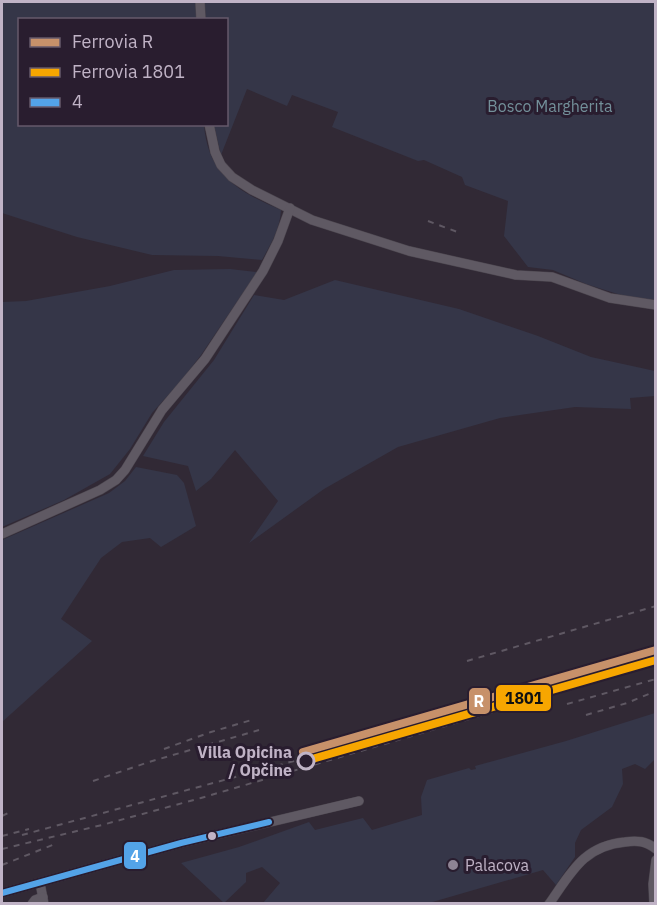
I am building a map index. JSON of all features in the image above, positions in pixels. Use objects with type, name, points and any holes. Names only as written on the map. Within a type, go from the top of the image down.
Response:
[{"type":"street","points":[[200,2],[201,18]]},
{"type":"street","points":[[209,126],[215,152],[226,172],[245,187],[320,223],[409,251],[516,275],[552,277],[610,298],[656,305]]},
{"type":"street","points":[[2,534],[100,490],[116,480],[125,470],[162,410],[205,359],[263,271],[278,241],[290,208]]},
{"type":"street","points":[[2,893],[181,843],[359,801]]},
{"type":"street","points":[[549,903],[582,859],[594,850],[619,842],[640,841],[656,849]]},
{"type":"street","points":[[654,903],[653,884],[656,860]]},
{"type":"street","points":[[32,903],[35,900],[43,900],[40,883]]},
{"type":"green space","points":[[2,2],[196,2],[197,18],[18,18],[18,126],[204,126],[212,157],[228,180],[252,196],[281,210],[277,230],[262,260],[218,256],[152,255],[77,237],[2,213]]},
{"type":"green space","name":"Bosco Margherita","points":[[204,2],[655,2],[655,300],[624,296],[553,270],[528,267],[504,236],[508,201],[465,185],[462,177],[424,160],[418,161],[332,127],[338,112],[292,95],[287,106],[247,89],[221,155],[214,126],[228,126],[228,18],[205,18]]},
{"type":"green space","points":[[230,269],[257,272],[201,355],[152,413],[130,449],[110,474],[64,500],[2,527],[2,302],[26,301],[110,286],[174,270]]},
{"type":"green space","points":[[335,280],[459,309],[591,357],[655,371],[655,396],[630,398],[631,409],[575,407],[500,418],[398,447],[324,489],[249,543],[278,501],[235,450],[211,479],[196,491],[188,466],[143,456],[164,422],[214,360],[254,295],[284,300]]},
{"type":"green space","points":[[136,467],[177,475],[184,483],[196,526],[161,547],[150,538],[122,542],[101,558],[61,619],[92,641],[2,722],[2,540],[109,493],[125,481]]},
{"type":"green space","points":[[655,713],[655,759],[645,769],[635,764],[622,769],[623,784],[612,807],[581,830],[575,843],[575,857],[556,885],[543,870],[429,903],[263,903],[280,883],[262,867],[246,873],[246,882],[224,903],[181,863],[239,847],[309,822],[315,830],[363,818],[372,830],[422,815],[421,797],[427,780],[469,768],[476,769],[475,766]]},
{"type":"railway","points":[[428,221],[460,233]]},
{"type":"railway","points":[[467,661],[656,606]]},
{"type":"railway","points":[[2,849],[201,798],[656,664]]},
{"type":"railway","points":[[567,704],[656,679]]},
{"type":"railway","points":[[586,715],[627,703],[656,691]]},
{"type":"railway","points":[[164,749],[255,719]]},
{"type":"railway","points":[[93,781],[259,730]]},
{"type":"railway","points":[[22,835],[305,758]]},
{"type":"railway","points":[[2,816],[10,812]]},
{"type":"railway","points":[[2,836],[29,829]]},
{"type":"railway","points":[[2,865],[55,844]]},
{"type":"rail line","name":"R","points":[[303,752],[656,650]]},
{"type":"rail line","name":"1801","points":[[305,761],[656,660]]},
{"type":"transit line","name":"4","points":[[2,893],[181,843],[269,822]]},
{"type":"place","name":"Villa Opicina / Opčine","points":[[306,761]]},
{"type":"place","name":"Palacova","points":[[453,865]]}]
